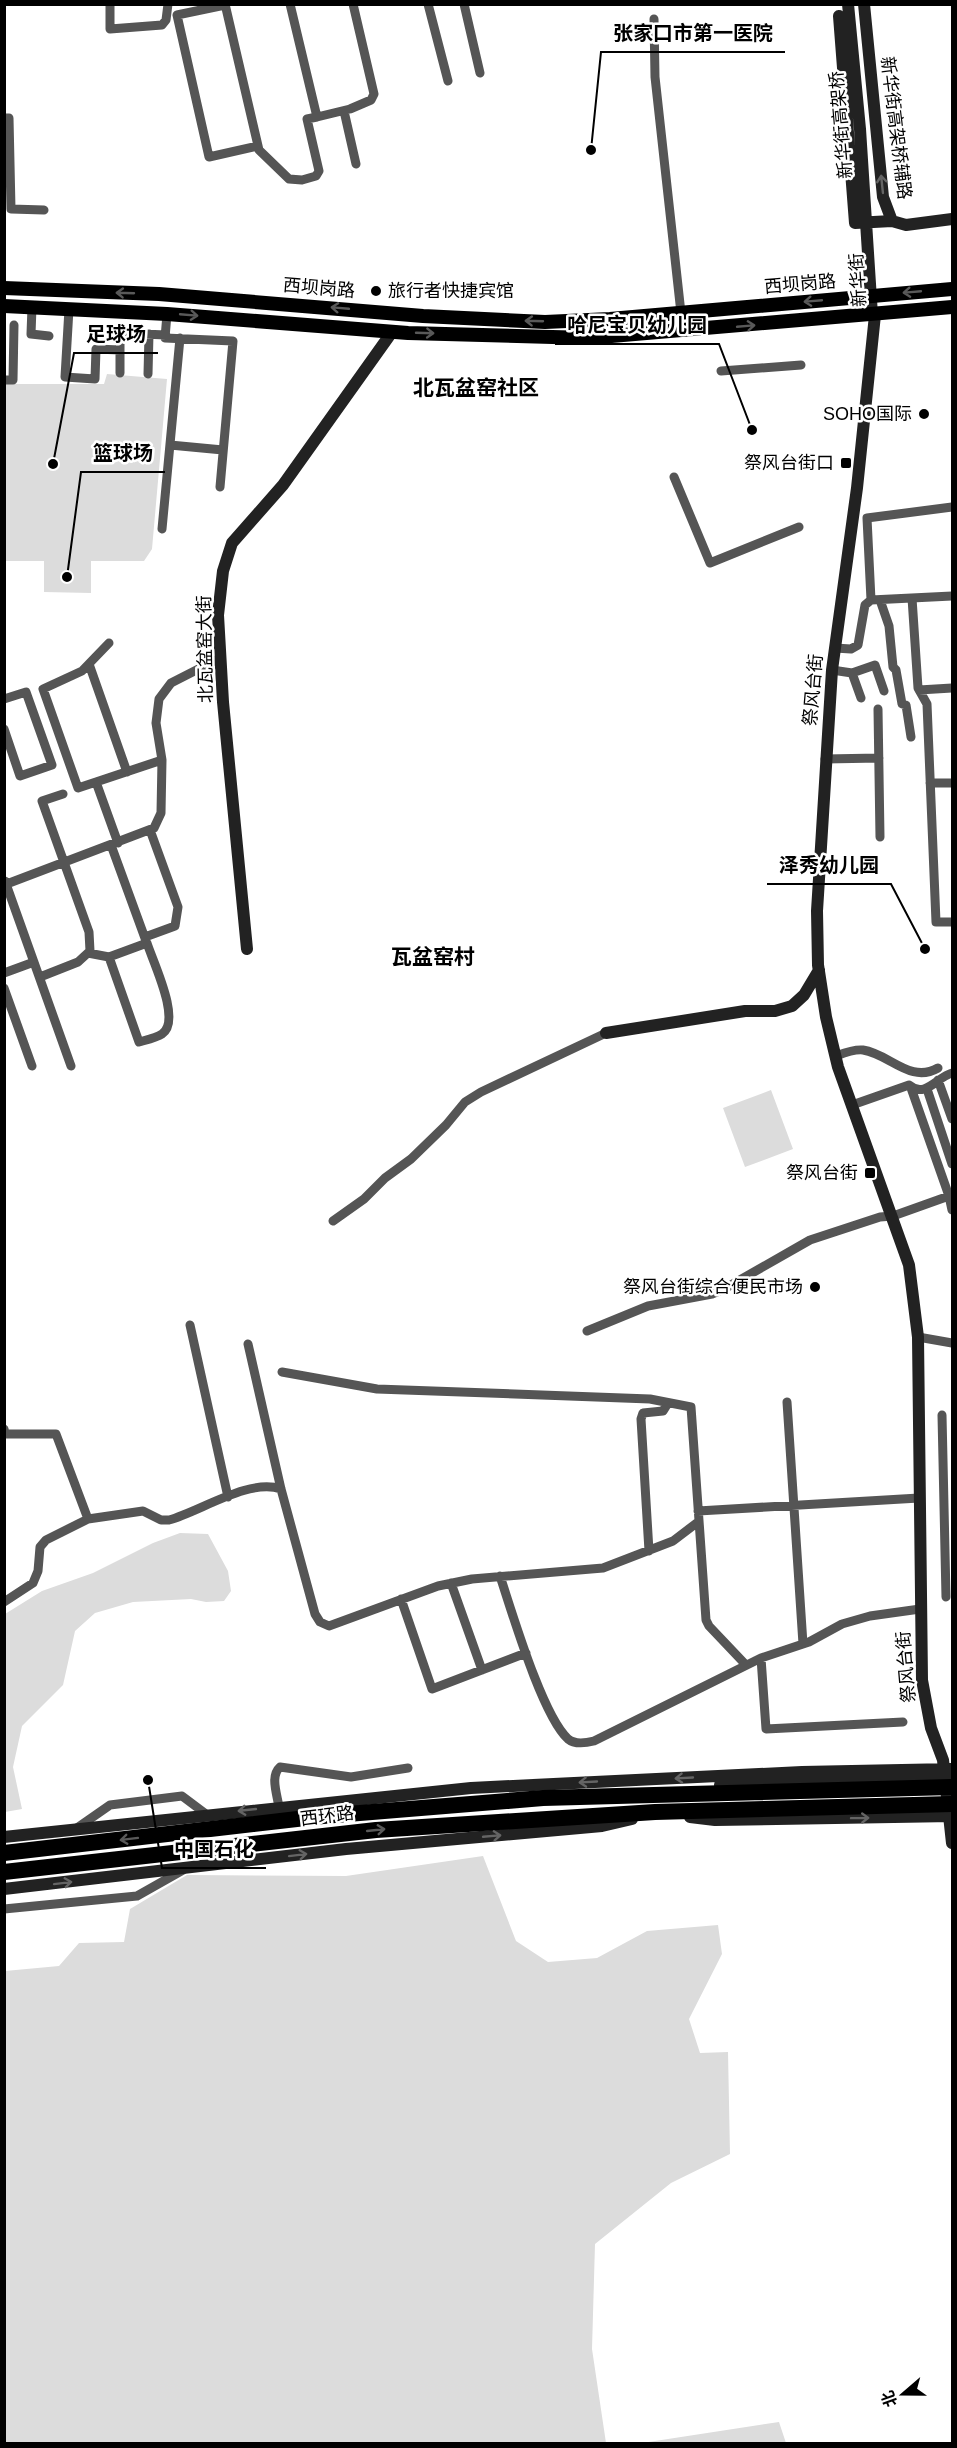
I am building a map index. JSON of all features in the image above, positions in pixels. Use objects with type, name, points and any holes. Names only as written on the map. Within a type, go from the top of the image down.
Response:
[{"type":"highway","name":"西环路","points":[[4,1853],[323,1816],[596,1796],[647,1787],[952,1787]]},
{"type":"highway","name":"西环路","points":[[4,1872],[376,1830],[655,1812],[952,1804]]},
{"type":"main road","name":"西坝岗路","points":[[4,288],[159,294],[393,313],[545,322],[681,313],[952,289]]},
{"type":"main road","name":"西坝岗路","points":[[4,306],[166,314],[392,332],[588,338],[952,307]]},
{"type":"main road","points":[[392,332],[393,313]]},
{"type":"street","points":[[110,4],[110,29],[162,25],[166,20],[168,4]]},
{"type":"street","points":[[290,4],[317,117]]},
{"type":"street","points":[[258,146],[209,158],[177,15],[225,5],[262,156],[289,179],[302,180],[316,176],[319,171],[307,119],[344,111],[371,100],[374,94],[353,4]]},
{"type":"street","points":[[428,4],[448,81]]},
{"type":"street","points":[[464,4],[480,73]]},
{"type":"street","name":"新华街高架桥","points":[[848,4],[871,243]]},
{"type":"street","name":"新华街高架桥","points":[[854,4],[871,243]]},
{"type":"street","name":"新华街高架桥辅路","points":[[839,10],[864,9],[884,197],[892,221],[906,225],[952,219]]},
{"type":"street","points":[[839,10],[855,223],[892,221]]},
{"type":"street","points":[[654,18],[655,77],[681,313]]},
{"type":"street","points":[[344,111],[356,164]]},
{"type":"street","points":[[4,118],[9,118],[11,209],[45,210]]},
{"type":"street","name":"新华街","points":[[871,243],[875,315]]},
{"type":"street","points":[[32,307],[31,334],[50,336]]},
{"type":"street","points":[[69,309],[65,377],[95,379],[96,349],[120,350]]},
{"type":"street","points":[[166,314],[165,338],[233,341]]},
{"type":"street","name":"祭风台街","points":[[875,315],[857,488],[832,670],[817,911],[819,970],[836,1056],[909,1265],[918,1337],[922,1680],[931,1728],[943,1761],[952,1842]]},
{"type":"street","points":[[220,487],[235,319]]},
{"type":"street","points":[[4,380],[13,380],[14,325]]},
{"type":"street","name":"北瓦盆窑大街","points":[[247,949],[220,658],[218,615],[223,571],[232,543],[283,485],[392,332]]},
{"type":"street","points":[[120,373],[120,333],[166,335]]},
{"type":"street","points":[[148,374],[149,334]]},
{"type":"street","points":[[162,529],[180,338]]},
{"type":"street","points":[[721,371],[801,365]]},
{"type":"street","points":[[170,445],[224,450]]},
{"type":"street","points":[[674,477],[710,563],[799,527]]},
{"type":"street","points":[[911,737],[906,705],[902,704],[896,670],[892,667],[889,626],[875,600],[867,518],[952,507]]},
{"type":"street","points":[[834,648],[851,649],[858,645],[866,605],[875,600],[952,596]]},
{"type":"street","points":[[912,598],[919,690],[927,704],[936,922],[952,922]]},
{"type":"street","points":[[109,643],[89,664],[73,676],[43,689],[78,789],[162,760]]},
{"type":"street","points":[[71,1066],[5,882],[115,844],[150,830],[159,822],[162,760],[156,709],[164,690],[177,679],[220,658]]},
{"type":"street","points":[[89,664],[128,772]]},
{"type":"street","points":[[832,670],[852,673],[875,665],[884,691]]},
{"type":"street","points":[[852,673],[861,698]]},
{"type":"street","points":[[919,690],[952,688]]},
{"type":"street","points":[[4,699],[26,692],[52,765],[20,776],[9,758],[4,729]]},
{"type":"street","points":[[878,710],[880,837]]},
{"type":"street","points":[[825,759],[879,758]]},
{"type":"street","points":[[96,782],[171,1013],[167,1029],[162,1034],[140,1042],[109,957]]},
{"type":"street","points":[[930,783],[952,783]]},
{"type":"street","points":[[40,977],[78,962],[88,953],[89,932],[42,801],[63,794]]},
{"type":"street","points":[[88,953],[109,957],[175,926],[178,907],[150,830]]},
{"type":"street","points":[[4,973],[34,962]]},
{"type":"street","points":[[333,1221],[364,1199],[385,1178],[411,1159],[446,1125],[465,1102],[481,1092],[606,1033],[746,1011],[776,1011],[792,1006],[804,994],[819,970]]},
{"type":"street","points":[[4,988],[32,1066]]},
{"type":"street","points":[[836,1056],[861,1050],[873,1053],[912,1073],[922,1074],[938,1068]]},
{"type":"street","points":[[852,1105],[909,1085],[911,1088],[927,1089],[952,1073]]},
{"type":"street","points":[[938,1080],[952,1119]]},
{"type":"street","points":[[911,1088],[952,1210]]},
{"type":"street","points":[[927,1089],[952,1164]]},
{"type":"street","points":[[587,1331],[648,1306],[712,1294],[810,1240],[880,1217],[892,1216],[949,1196]]},
{"type":"street","points":[[190,1325],[228,1497]]},
{"type":"street","points":[[918,1337],[952,1343]]},
{"type":"street","points":[[248,1344],[281,1489],[315,1614],[320,1622],[329,1626],[451,1583],[500,1576],[584,1571],[616,1564],[673,1541],[698,1522]]},
{"type":"street","points":[[282,1372],[377,1389],[650,1399],[692,1407],[706,1620],[709,1626],[747,1665]]},
{"type":"street","points":[[787,1401],[803,1644]]},
{"type":"street","points":[[649,1551],[641,1419],[643,1413],[663,1411],[668,1402]]},
{"type":"street","points":[[942,1414],[948,1487],[946,1597]]},
{"type":"street","points":[[4,1429],[5,1434],[56,1434],[88,1519]]},
{"type":"street","points":[[4,1602],[33,1583],[38,1571],[40,1547],[46,1540],[88,1519],[142,1511],[161,1520],[169,1520],[262,1486],[281,1489]]},
{"type":"street","points":[[698,1511],[919,1498]]},
{"type":"street","points":[[500,1576],[526,1653],[553,1716],[568,1739],[577,1743],[594,1741],[761,1658],[803,1644],[858,1619],[920,1610]]},
{"type":"street","points":[[451,1583],[482,1670]]},
{"type":"street","points":[[401,1599],[432,1689],[526,1653]]},
{"type":"street","points":[[761,1658],[766,1729],[903,1722]]},
{"type":"street","points":[[279,1807],[274,1779],[275,1771],[280,1767],[351,1777],[408,1768]]},
{"type":"street","points":[[647,1787],[802,1772],[952,1769]]},
{"type":"street","points":[[4,1837],[471,1788],[711,1786],[952,1779]]},
{"type":"street","points":[[471,1788],[596,1796]]},
{"type":"street","points":[[51,1848],[110,1805],[182,1796],[206,1814]]},
{"type":"street","points":[[4,1889],[346,1849],[602,1826],[655,1812],[715,1820],[952,1816]]},
{"type":"street","points":[[4,1909],[137,1896],[186,1868]]},
{"type":"shaded area","points":[[107,374],[167,379],[152,549],[144,561],[91,561],[91,593],[44,592],[44,561],[5,561],[5,384],[104,384]]},
{"type":"shaded area","points":[[771,1090],[793,1149],[745,1167],[723,1108]]},
{"type":"shaded area","points":[[180,1533],[208,1534],[228,1571],[231,1591],[224,1601],[206,1602],[191,1599],[133,1602],[95,1613],[75,1631],[63,1685],[22,1726],[13,1767],[22,1809],[5,1812],[5,1614],[42,1591],[93,1573],[153,1543]]},
{"type":"shaded area","points":[[483,1856],[516,1941],[548,1962],[597,1958],[647,1931],[718,1925],[722,1954],[689,2019],[700,2053],[728,2052],[730,2154],[671,2183],[595,2244],[592,2349],[606,2443],[5,2443],[5,1971],[59,1966],[79,1943],[124,1942],[130,1909],[187,1875],[346,1876]]},
{"type":"shaded area","points":[[779,2422],[786,2443],[642,2443]]},
{"type":"place","name":"张家口市第一医院","points":[[591,150]]},
{"type":"place","name":"旅行者快捷宾馆","points":[[376,291]]},
{"type":"place","name":"SOHO国际","points":[[924,414]]},
{"type":"place","name":"哈尼宝贝幼儿园","points":[[752,430]]},
{"type":"place","name":"祭风台街口","points":[[846,463]]},
{"type":"place","name":"足球场","points":[[53,464]]},
{"type":"place","name":"篮球场","points":[[67,577]]},
{"type":"place","name":"泽秀幼儿园","points":[[925,949]]},
{"type":"place","name":"祭风台街","points":[[870,1173]]},
{"type":"place","name":"祭风台街综合便民市场","points":[[815,1287]]},
{"type":"place","name":"中国石化","points":[[148,1780]]},
{"type":"district","name":"北瓦盆窑社区","points":[[476,388]]},
{"type":"district","name":"瓦盆窑村","points":[[433,957]]}]
